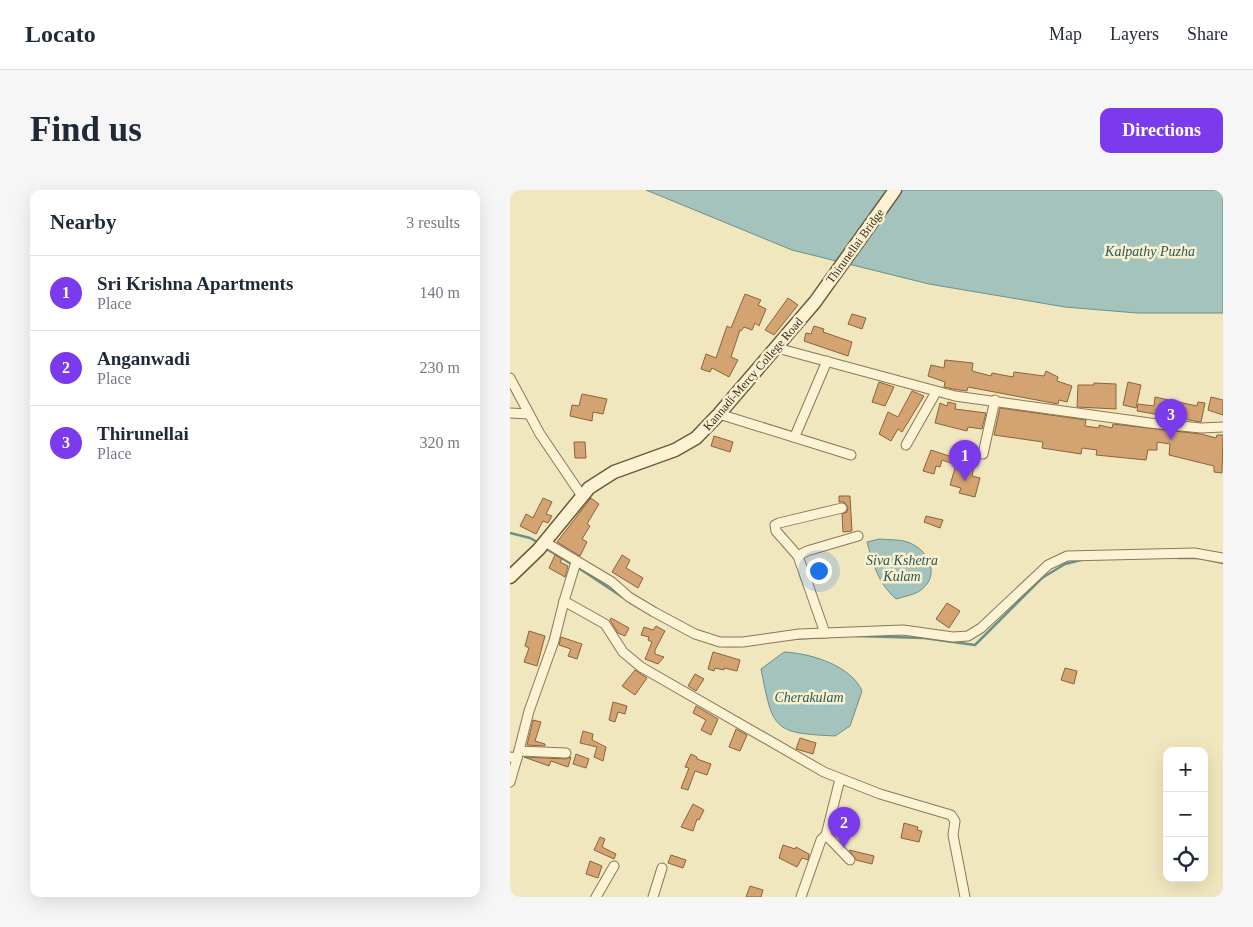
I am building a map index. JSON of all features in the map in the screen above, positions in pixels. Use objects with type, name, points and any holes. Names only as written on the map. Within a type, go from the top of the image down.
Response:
[{"type":"main road","name":"Thirunellai Bridge","points":[[815,302],[895,190]]},
{"type":"main road","name":"Kannadi-Mercy College Road","points":[[510,576],[542,546],[588,488],[614,472],[675,450],[696,438],[777,348],[815,302]]},
{"type":"street","points":[[777,348],[936,392],[1150,423],[1201,428],[1223,427]]},
{"type":"street","points":[[795,436],[828,361]]},
{"type":"street","points":[[510,378],[540,434],[582,496]]},
{"type":"street","points":[[906,444],[936,392]]},
{"type":"street","points":[[983,454],[995,400]]},
{"type":"street","points":[[510,413],[529,414]]},
{"type":"street","points":[[719,414],[851,454]]},
{"type":"street","points":[[825,633],[798,556],[776,531],[775,526],[779,523],[842,508]]},
{"type":"street","points":[[798,556],[858,536]]},
{"type":"street","points":[[542,546],[575,566],[612,582],[629,597],[654,612],[695,634],[720,642],[825,633],[903,630],[953,637],[968,636],[981,628],[1048,565],[1067,556],[1194,554],[1223,558]]},
{"type":"street","points":[[510,782],[515,755],[554,641],[575,566]]},
{"type":"street","points":[[564,601],[605,624],[623,652],[641,667],[732,718],[776,746],[840,779],[951,815],[955,821],[952,835],[965,897]]},
{"type":"street","points":[[515,755],[566,753]]},
{"type":"street","points":[[801,897],[821,840],[826,835],[840,779]]},
{"type":"street","points":[[826,835],[850,860]]},
{"type":"street","points":[[596,897],[614,866]]},
{"type":"street","points":[[653,897],[662,868]]},
{"type":"water","name":"Kalpathy Puzha","points":[[646,190],[1223,190],[1223,313],[1137,313],[1065,307],[929,284],[792,250]]},
{"type":"water","name":"Siva Kshetra Kulam","points":[[879,539],[899,540],[910,543],[923,552],[931,566],[931,573],[925,586],[918,592],[896,599],[880,580],[867,542]]},
{"type":"water","name":"Cherakulam","points":[[784,652],[805,655],[828,662],[839,667],[857,682],[862,691],[850,726],[835,736],[799,733],[788,730],[779,724],[773,716],[769,705],[761,669]]},
{"type":"building","points":[[745,294],[761,300],[758,305],[766,309],[759,326],[755,323],[752,330],[744,327],[740,330],[731,357],[738,360],[729,377],[712,368],[710,372],[701,369],[706,354],[716,358],[727,326],[731,328]]},
{"type":"building","points":[[788,298],[798,305],[774,335],[765,330]]},
{"type":"building","points":[[852,314],[866,318],[862,329],[848,324]]},
{"type":"building","points":[[814,326],[824,329],[823,332],[852,342],[848,356],[804,341],[806,333],[811,334]]},
{"type":"building","points":[[945,360],[973,363],[972,371],[991,376],[992,373],[1013,377],[1014,372],[1044,376],[1046,371],[1058,377],[1057,381],[1072,386],[1067,402],[1059,400],[1058,404],[968,387],[967,391],[953,389],[944,387],[945,382],[928,376],[931,365],[944,368]]},
{"type":"building","points":[[879,382],[894,387],[885,406],[872,402]]},
{"type":"building","points":[[1128,382],[1141,385],[1136,408],[1123,405]]},
{"type":"building","points":[[1094,383],[1116,384],[1116,409],[1077,407],[1078,385],[1094,385]]},
{"type":"building","points":[[912,391],[924,396],[902,432],[898,429],[891,441],[879,434],[888,412],[898,417]]},
{"type":"building","points":[[582,394],[607,399],[603,414],[593,412],[592,421],[570,416],[572,405],[579,406]]},
{"type":"building","points":[[1155,397],[1197,406],[1198,402],[1205,403],[1201,422],[1137,411],[1138,404],[1154,406]]},
{"type":"building","points":[[1211,397],[1223,400],[1223,415],[1208,410]]},
{"type":"building","points":[[948,402],[956,404],[955,409],[986,413],[982,429],[968,427],[967,431],[935,423],[940,403],[947,406]]},
{"type":"building","points":[[1000,408],[1086,420],[1085,426],[1099,428],[1099,425],[1112,428],[1113,424],[1201,434],[1216,438],[1217,435],[1223,435],[1222,473],[1214,472],[1214,466],[1169,455],[1170,444],[1157,442],[1157,450],[1148,450],[1146,460],[1096,455],[1097,450],[1082,448],[1081,454],[1042,448],[1043,442],[994,435]]},
{"type":"building","points":[[714,436],[733,442],[730,452],[711,446]]},
{"type":"building","points":[[574,442],[585,442],[586,458],[575,458]]},
{"type":"building","points":[[965,448],[977,452],[972,476],[980,478],[975,497],[959,493],[961,488],[950,485],[956,465],[942,460],[940,467],[936,466],[934,474],[923,471],[931,450],[961,460]]},
{"type":"building","points":[[839,496],[850,496],[852,531],[843,532],[842,514],[847,512],[848,507],[844,502],[839,502]]},
{"type":"building","points":[[543,498],[552,502],[546,514],[552,516],[548,523],[543,521],[536,534],[520,526],[526,514],[533,518]]},
{"type":"building","points":[[591,498],[599,504],[587,524],[590,526],[582,539],[587,542],[580,556],[557,542]]},
{"type":"building","points":[[926,516],[943,520],[940,528],[924,522]]},
{"type":"building","points":[[555,555],[562,559],[560,562],[568,566],[565,577],[549,568]]},
{"type":"building","points":[[622,555],[630,560],[626,568],[643,578],[638,588],[612,572]]},
{"type":"building","points":[[947,603],[960,611],[949,628],[936,619]]},
{"type":"building","points":[[611,618],[629,628],[625,636],[618,633],[610,620]]},
{"type":"building","points":[[656,626],[665,631],[655,650],[655,654],[664,657],[658,664],[645,659],[652,642],[648,640],[649,637],[641,635],[644,627],[653,630]]},
{"type":"building","points":[[529,631],[545,636],[537,666],[524,662],[529,648],[525,646]]},
{"type":"building","points":[[561,637],[582,644],[577,659],[568,656],[571,649],[559,645]]},
{"type":"building","points":[[713,652],[740,660],[737,671],[724,668],[724,670],[715,668],[714,671],[708,669]]},
{"type":"building","points":[[1065,668],[1077,671],[1074,684],[1061,680]]},
{"type":"building","points":[[635,670],[647,678],[635,695],[622,686]]},
{"type":"building","points":[[695,674],[704,679],[696,691],[688,686]]},
{"type":"building","points":[[613,702],[627,706],[625,714],[618,712],[615,722],[609,720]]},
{"type":"building","points":[[696,706],[718,719],[711,735],[701,730],[706,720],[693,713]]},
{"type":"building","points":[[533,720],[541,722],[535,741],[545,744],[545,746],[527,745]]},
{"type":"building","points":[[736,729],[747,735],[740,751],[729,747]]},
{"type":"building","points":[[583,731],[593,734],[592,740],[606,747],[603,761],[594,757],[597,747],[580,743]]},
{"type":"building","points":[[800,738],[816,743],[813,754],[796,749]]},
{"type":"building","points":[[576,754],[589,759],[586,768],[573,764]]},
{"type":"building","points":[[691,754],[697,757],[697,759],[711,764],[707,775],[695,771],[688,790],[681,788],[689,768],[685,767]]},
{"type":"building","points":[[524,757],[566,759],[571,757],[568,767],[551,761],[549,766]]},
{"type":"building","points":[[693,804],[704,810],[699,820],[697,819],[693,831],[681,827]]},
{"type":"building","points":[[904,823],[918,827],[917,830],[922,831],[919,842],[901,838]]},
{"type":"building","points":[[600,837],[605,839],[602,847],[616,854],[614,859],[594,850]]},
{"type":"building","points":[[783,845],[795,849],[796,847],[809,854],[808,860],[802,858],[797,867],[779,858]]},
{"type":"building","points":[[849,850],[874,856],[872,864],[856,860]]},
{"type":"building","points":[[671,855],[686,860],[683,868],[668,863]]},
{"type":"building","points":[[590,861],[602,866],[598,878],[586,874]]},
{"type":"building","points":[[750,886],[763,890],[761,897],[746,897]]},
{"type":"waterway","points":[[510,533],[530,538],[539,543]]},
{"type":"waterway","points":[[545,548],[573,565]]},
{"type":"waterway","points":[[1178,558],[1200,558],[1223,563]]},
{"type":"waterway","points":[[856,636],[924,638],[975,645],[1042,578],[1065,564],[1085,559]]},
{"type":"waterway","points":[[577,567],[639,608]]},
{"type":"waterway","points":[[791,639],[843,636]]},
{"type":"waterway","points":[[726,646],[738,646]]},
{"type":"place","name":"Thirunellai","points":[[1171,440]]},
{"type":"place","name":"Sri Krishna Apartments","points":[[965,481]]},
{"type":"place","name":"Anganwadi","points":[[844,848]]}]
